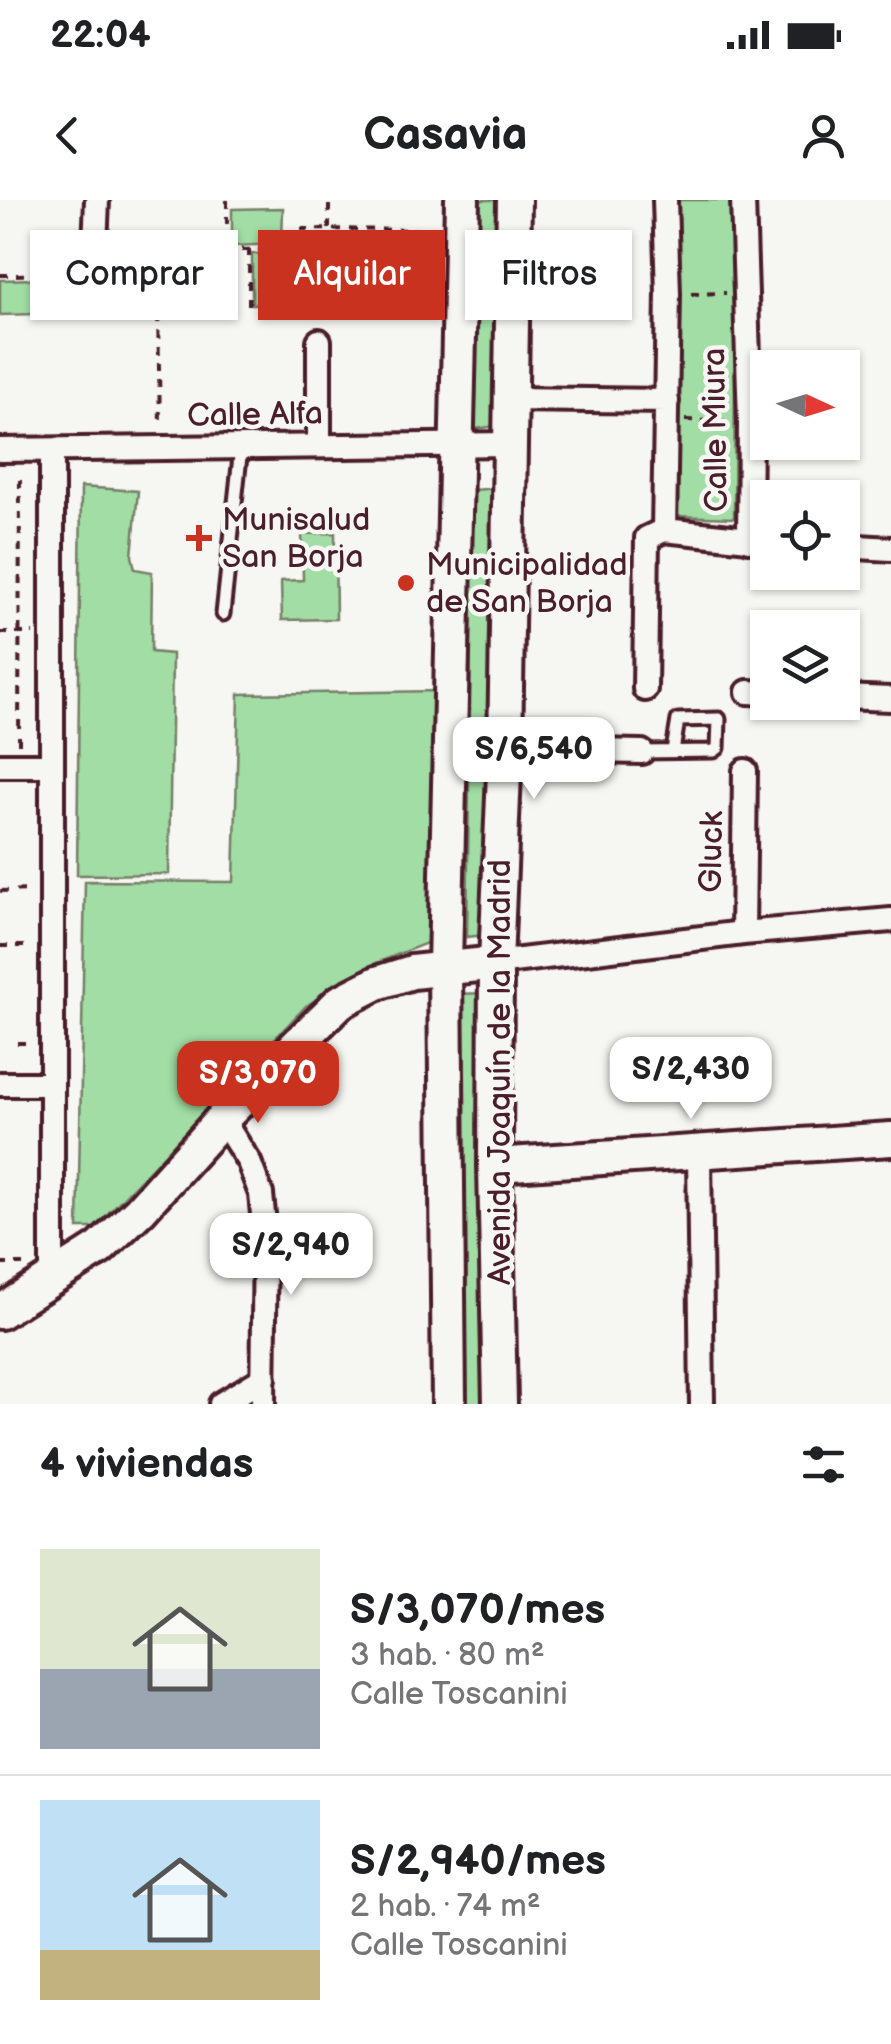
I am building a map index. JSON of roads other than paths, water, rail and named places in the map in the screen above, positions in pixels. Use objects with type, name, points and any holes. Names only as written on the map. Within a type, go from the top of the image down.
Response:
[{"type":"street","points":[[97,200],[100,230]]},
{"type":"street","name":"Avenida Joaquín de la Madrid","points":[[449,1404],[445,966],[462,200]]},
{"type":"street","name":"Avenida Joaquín de la Madrid","points":[[500,1404],[496,964],[505,748],[514,200]]},
{"type":"street","points":[[664,530],[666,200]]},
{"type":"street","name":"Calle Miura","points":[[742,200],[754,480]]},
{"type":"street","points":[[319,341],[319,446]]},
{"type":"street","points":[[512,399],[666,410]]},
{"type":"street","name":"Calle Alfa","points":[[0,450],[510,444]]},
{"type":"street","points":[[52,450],[52,1281]]},
{"type":"street","points":[[645,689],[647,538],[664,530],[750,540]]},
{"type":"street","points":[[860,547],[891,550]]},
{"type":"street","points":[[860,697],[891,699]]},
{"type":"street","points":[[450,748],[642,752]]},
{"type":"street","points":[[9,758],[52,765]]},
{"type":"street","name":"Gluck","points":[[743,933],[746,771]]},
{"type":"street","points":[[0,1312],[100,1248],[340,1002],[377,983],[445,966],[496,964],[743,933],[891,920]]},
{"type":"street","points":[[0,1084],[52,1084]]},
{"type":"street","points":[[222,1119],[249,1162],[262,1194],[263,1404]]},
{"type":"street","points":[[495,1165],[891,1139]]},
{"type":"street","points":[[699,1152],[702,1404]]},
{"type":"street","points":[[220,1404],[264,1378]]},
{"type":"lane","points":[[223,614],[241,448]]},
{"type":"lane","points":[[642,752],[673,752],[716,750],[719,720],[682,718],[677,722],[673,752]]},
{"type":"place","name":"Munisalud San Borja","points":[[199,538]]},
{"type":"place","name":"Municipalidad de San Borja","points":[[406,583]]}]
